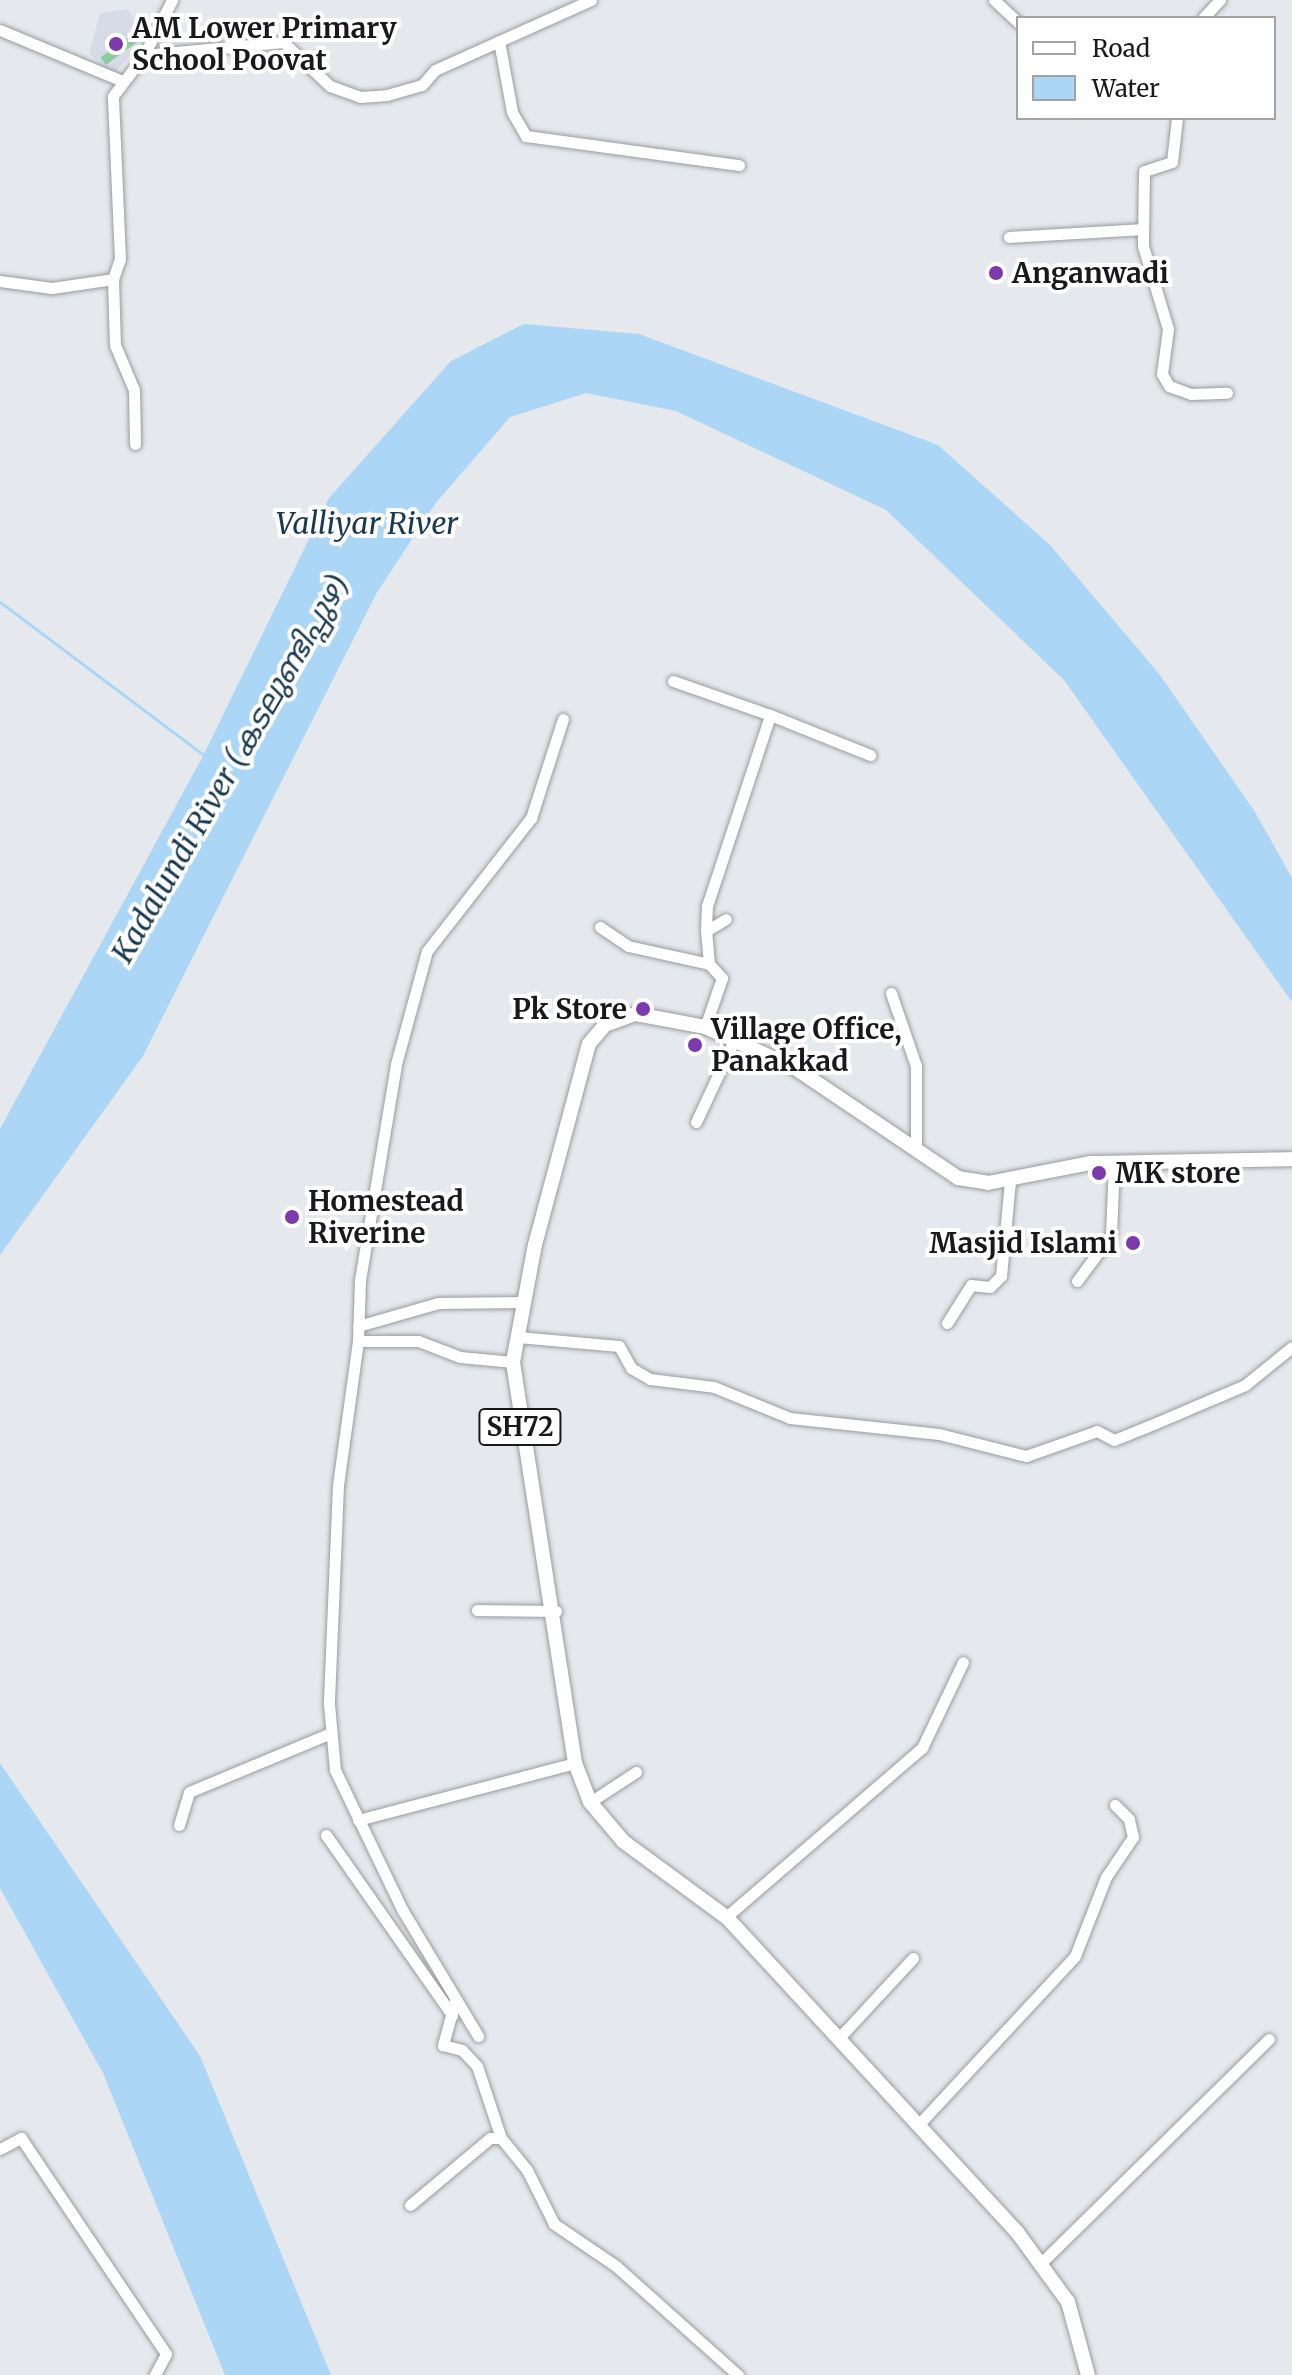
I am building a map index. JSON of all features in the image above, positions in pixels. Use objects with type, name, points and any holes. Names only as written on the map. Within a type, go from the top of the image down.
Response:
[{"type":"main road","name":"SH72","points":[[1088,2375],[1068,2302],[1042,2262],[920,2123],[726,1917],[623,1841],[590,1802],[575,1763],[556,1611],[513,1362],[524,1302],[589,1044],[605,1025],[636,1014],[705,1027],[795,1068],[916,1146],[958,1178],[1010,1180],[1114,1162],[1292,1159]]},
{"type":"street","points":[[135,444],[134,390],[115,345],[113,279],[120,259],[113,96],[120,80],[144,55],[172,0]]},
{"type":"street","points":[[144,55],[283,42],[330,86],[360,97],[409,91],[435,70],[591,0]]},
{"type":"street","points":[[994,0],[1016,20]]},
{"type":"street","points":[[1205,16],[1220,0]]},
{"type":"street","points":[[0,30],[120,80]]},
{"type":"street","points":[[499,41],[512,112],[526,136],[739,165]]},
{"type":"street","points":[[1177,120],[1172,162],[1144,171],[1143,229],[1168,329],[1162,374],[1169,386],[1191,394],[1227,393]]},
{"type":"street","points":[[1009,237],[1143,229]]},
{"type":"street","points":[[0,281],[52,288],[113,279]]},
{"type":"street","points":[[673,681],[870,755]]},
{"type":"street","points":[[709,964],[707,906],[770,715]]},
{"type":"street","points":[[478,2036],[455,2001],[358,1820],[335,1770],[331,1733],[338,1485],[396,1064],[427,951],[531,818],[563,719]]},
{"type":"street","points":[[706,931],[726,919]]},
{"type":"street","points":[[600,927],[628,946],[709,964],[722,978],[705,1027]]},
{"type":"street","points":[[891,993],[916,1066],[916,1146]]},
{"type":"street","points":[[696,1122],[734,1041]]},
{"type":"street","points":[[1077,1281],[1111,1235],[1114,1162]]},
{"type":"street","points":[[947,1323],[971,1285],[990,1287],[1001,1276],[1010,1180]]},
{"type":"street","points":[[358,1326],[438,1303],[524,1302]]},
{"type":"street","points":[[518,1337],[619,1346],[631,1368],[650,1379],[714,1387],[790,1418],[939,1434],[1026,1456],[1097,1431],[1114,1440],[1156,1423],[1245,1385],[1292,1347]]},
{"type":"street","points":[[358,1341],[418,1341],[460,1357],[513,1362]]},
{"type":"street","points":[[477,1610],[556,1611]]},
{"type":"street","points":[[726,1917],[922,1748],[963,1662]]},
{"type":"street","points":[[179,1825],[189,1792],[331,1733]]},
{"type":"street","points":[[358,1820],[575,1763]]},
{"type":"street","points":[[590,1802],[636,1772]]},
{"type":"street","points":[[920,2123],[1075,1956],[1106,1877],[1133,1837],[1129,1819],[1115,1805]]},
{"type":"street","points":[[326,1835],[452,2015]]},
{"type":"street","points":[[839,2038],[913,1958]]},
{"type":"street","points":[[455,2001],[443,2045],[462,2050],[477,2066],[501,2138],[527,2170],[554,2224],[616,2266],[738,2375]]},
{"type":"street","points":[[1042,2262],[1269,2039]]},
{"type":"street","points":[[0,2149],[21,2138],[166,2354],[155,2375]]},
{"type":"street","points":[[410,2205],[490,2138],[501,2138]]},
{"type":"shaded area","name":"AM Lower Primary School Poovat","points":[[127,9],[147,36],[112,76],[89,53],[100,14]]},
{"type":"green space","points":[[137,31],[142,38],[106,65],[101,57]]},
{"type":"water","name":"Valliyar River","points":[[524,324],[639,334],[938,445],[1050,545],[1160,675],[1255,812],[1292,878],[1292,1002],[1064,680],[886,510],[676,411],[586,393],[510,417],[435,504],[376,594],[143,1056],[0,1255],[0,1129],[203,756],[329,498],[451,361]]},
{"type":"water","points":[[0,1763],[200,2056],[331,2375],[225,2375],[103,2073],[0,1888]]},
{"type":"waterway","name":"Kadalundi River (കടലുണ്ടിപ്പുഴ)","points":[[0,602],[204,755]]},
{"type":"place","name":"AM Lower Primary School Poovat","points":[[116,44]]},
{"type":"place","name":"Anganwadi","points":[[996,273]]},
{"type":"place","name":"Pk Store","points":[[643,1009]]},
{"type":"place","name":"Village Office, Panakkad","points":[[695,1045]]},
{"type":"place","name":"MK store","points":[[1099,1173]]},
{"type":"place","name":"Homestead Riverine","points":[[292,1217]]},
{"type":"place","name":"Masjid Islami","points":[[1133,1243]]}]
